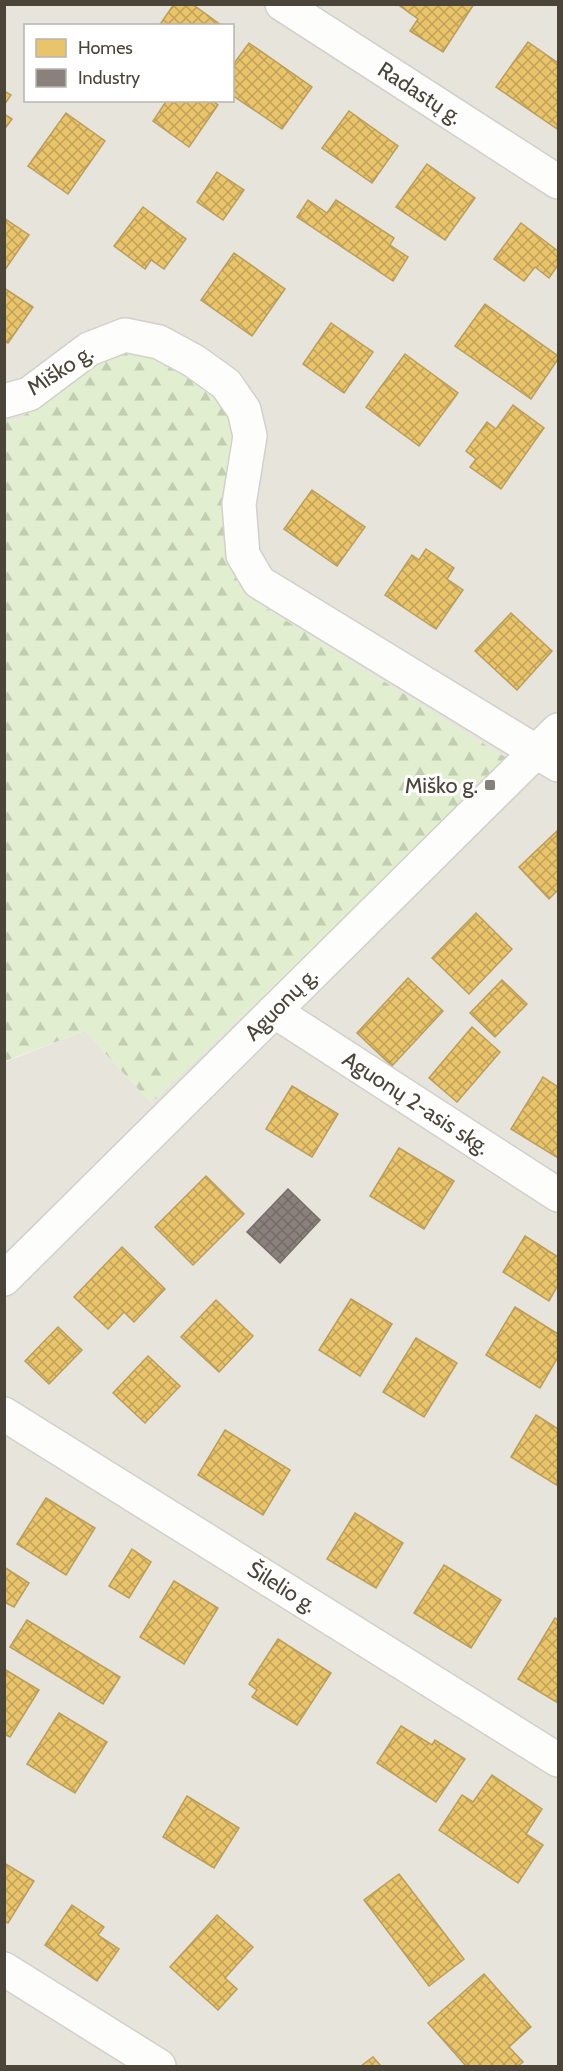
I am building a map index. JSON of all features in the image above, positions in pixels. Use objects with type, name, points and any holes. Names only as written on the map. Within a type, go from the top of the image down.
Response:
[{"type":"street","name":"Radastų g.","points":[[282,4],[558,182]]},
{"type":"street","name":"Miško g.","points":[[4,401],[29,394],[89,349],[125,335],[159,342],[194,361],[225,384],[244,410],[250,436],[239,504],[243,555],[259,582],[551,749]]},
{"type":"street","name":"Aguonų g.","points":[[4,1279],[274,1011],[551,749]]},
{"type":"street","name":"Aguonų 2-asis skg.","points":[[274,1011],[558,1195]]},
{"type":"street","name":"Šilelio g.","points":[[4,1414],[558,1760]]},
{"type":"street","points":[[4,1969],[159,2067]]},
{"type":"shaded area","points":[[5,5],[558,5],[558,2066],[5,2066],[5,1062],[85,1031],[151,1103],[510,760],[245,595],[232,557],[104,356],[19,419],[5,422]]},
{"type":"green space","points":[[134,352],[162,360],[184,374],[217,401],[233,422],[232,557],[245,595],[510,760],[151,1103],[85,1031],[5,1061],[5,422],[19,419],[104,356]]},
{"type":"building: Homes","points":[[174,4],[192,4],[220,24],[160,24]]},
{"type":"building: Homes","points":[[401,4],[474,4],[443,52],[410,31],[418,19],[400,6]]},
{"type":"building: Homes","points":[[528,42],[558,63],[557,129],[496,87]]},
{"type":"building: Homes","points":[[249,43],[312,87],[282,129],[234,96],[234,63]]},
{"type":"building: Homes","points":[[4,91],[11,95],[4,105]]},
{"type":"building: Homes","points":[[166,102],[214,102],[218,105],[189,147],[153,121]]},
{"type":"building: Homes","points":[[349,111],[398,146],[372,183],[322,148]]},
{"type":"building: Homes","points":[[66,113],[105,141],[68,194],[28,166]]},
{"type":"building: Homes","points":[[4,114],[12,119],[4,130]]},
{"type":"building: Homes","points":[[427,164],[475,198],[445,240],[396,207]]},
{"type":"building: Homes","points":[[217,172],[244,190],[223,220],[197,202]]},
{"type":"building: Homes","points":[[308,200],[327,213],[336,200],[394,238],[390,245],[408,257],[393,281],[297,217]]},
{"type":"building: Homes","points":[[143,207],[186,239],[164,269],[151,260],[145,269],[114,246]]},
{"type":"building: Homes","points":[[4,218],[29,235],[4,271]]},
{"type":"building: Homes","points":[[521,223],[558,251],[558,265],[549,278],[535,267],[524,281],[494,259]]},
{"type":"building: Homes","points":[[234,253],[285,289],[252,336],[201,300]]},
{"type":"building: Homes","points":[[4,288],[33,307],[8,343],[4,341]]},
{"type":"building: Homes","points":[[485,304],[558,356],[531,399],[455,346]]},
{"type":"building: Homes","points":[[331,323],[373,352],[344,393],[303,364]]},
{"type":"building: Homes","points":[[405,354],[458,393],[419,446],[366,407]]},
{"type":"building: Homes","points":[[513,405],[544,428],[501,489],[470,467],[476,459],[466,451],[487,422],[496,429]]},
{"type":"building: Homes","points":[[312,490],[365,527],[337,566],[284,529]]},
{"type":"building: Homes","points":[[426,549],[454,568],[447,579],[463,590],[436,629],[385,595],[412,555],[419,560]]},
{"type":"building: Homes","points":[[511,613],[552,651],[517,690],[475,651]]},
{"type":"building: Homes","points":[[557,831],[558,890],[549,899],[519,867]]},
{"type":"building: Homes","points":[[476,913],[512,949],[469,994],[432,958]]},
{"type":"building: Homes","points":[[408,978],[443,1011],[392,1066],[357,1033]]},
{"type":"building: Homes","points":[[502,980],[527,1004],[495,1037],[470,1013]]},
{"type":"building: Homes","points":[[472,1027],[500,1052],[457,1102],[429,1078]]},
{"type":"building: Homes","points":[[543,1077],[558,1087],[558,1158],[511,1129]]},
{"type":"building: Homes","points":[[292,1086],[338,1114],[312,1157],[266,1129]]},
{"type":"building: Homes","points":[[399,1148],[454,1181],[424,1229],[370,1196]]},
{"type":"building: Homes","points":[[206,1176],[244,1214],[193,1265],[155,1227]]},
{"type":"building: Homes","points":[[525,1236],[558,1257],[558,1285],[549,1301],[503,1272]]},
{"type":"building: Homes","points":[[122,1247],[165,1289],[134,1322],[124,1312],[108,1329],[74,1297]]},
{"type":"building: Homes","points":[[351,1299],[392,1324],[360,1376],[319,1350]]},
{"type":"building: Homes","points":[[216,1300],[253,1336],[219,1372],[181,1337]]},
{"type":"building: Homes","points":[[515,1307],[558,1334],[558,1357],[540,1388],[486,1355]]},
{"type":"building: Homes","points":[[58,1327],[82,1350],[49,1384],[25,1361]]},
{"type":"building: Homes","points":[[416,1338],[457,1363],[424,1417],[383,1392]]},
{"type":"building: Homes","points":[[148,1356],[180,1386],[145,1423],[113,1393]]},
{"type":"building: Homes","points":[[536,1415],[558,1429],[558,1486],[511,1457]]},
{"type":"building: Homes","points":[[225,1430],[290,1470],[263,1515],[198,1475]]},
{"type":"building: Homes","points":[[46,1498],[95,1528],[66,1575],[17,1544]]},
{"type":"building: Homes","points":[[355,1513],[403,1543],[376,1588],[327,1559]]},
{"type":"building: Homes","points":[[132,1549],[151,1562],[129,1598],[109,1586]]},
{"type":"building: Homes","points":[[444,1565],[501,1600],[471,1648],[414,1613]]},
{"type":"building: Homes","points":[[4,1567],[29,1583],[14,1607],[4,1602]]},
{"type":"building: Homes","points":[[174,1581],[218,1608],[184,1664],[140,1637]]},
{"type":"building: Homes","points":[[555,1618],[558,1620],[558,1703],[518,1679]]},
{"type":"building: Homes","points":[[27,1620],[120,1677],[103,1704],[10,1647]]},
{"type":"building: Homes","points":[[278,1639],[331,1673],[297,1725],[252,1697],[257,1690],[249,1684]]},
{"type":"building: Homes","points":[[4,1669],[39,1690],[10,1737],[4,1734]]},
{"type":"building: Homes","points":[[59,1713],[107,1742],[75,1793],[27,1764]]},
{"type":"building: Homes","points":[[401,1726],[432,1745],[435,1740],[465,1759],[436,1802],[377,1763]]},
{"type":"building: Homes","points":[[492,1775],[542,1809],[526,1834],[543,1845],[518,1883],[439,1830],[462,1795],[473,1802]]},
{"type":"building: Homes","points":[[187,1796],[239,1828],[214,1868],[163,1837]]},
{"type":"building: Homes","points":[[4,1863],[34,1881],[8,1923],[4,1921]]},
{"type":"building: Homes","points":[[399,1874],[464,1959],[429,1986],[364,1900]]},
{"type":"building: Homes","points":[[72,1905],[104,1927],[98,1935],[119,1949],[97,1981],[45,1945]]},
{"type":"building: Homes","points":[[217,1915],[253,1947],[225,1978],[237,1989],[218,2010],[170,1967]]},
{"type":"building: Homes","points":[[484,1974],[531,2027],[509,2047],[523,2062],[518,2066],[466,2066],[428,2023]]},
{"type":"building: Homes","points":[[373,2057],[381,2066],[361,2066]]},
{"type":"building: Industry","points":[[288,1189],[320,1220],[280,1263],[247,1232]]},
{"type":"place","name":"Miško g.","points":[[490,785]]}]
